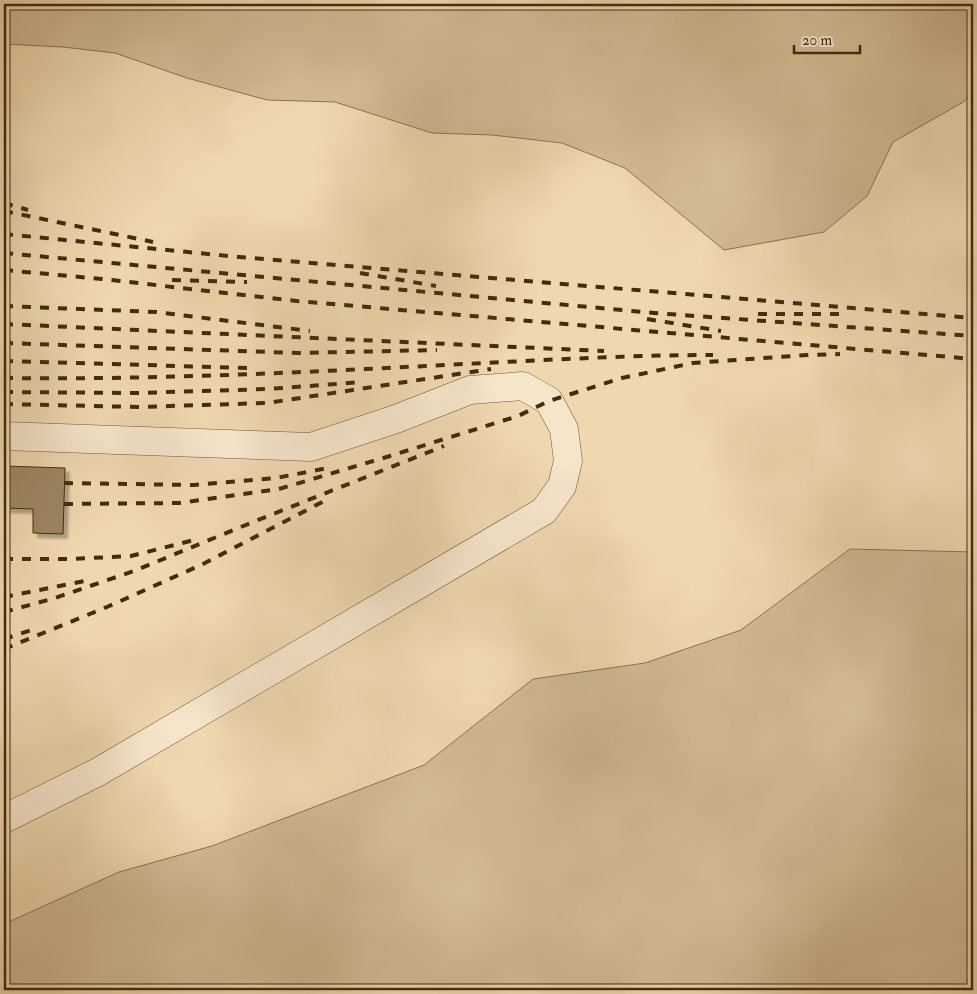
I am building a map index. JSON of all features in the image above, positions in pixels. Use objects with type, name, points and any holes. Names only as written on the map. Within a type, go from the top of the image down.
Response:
[{"type":"lane","points":[[4,436],[312,447],[396,419],[470,390],[523,386],[549,401],[564,429],[568,461],[562,486],[544,511],[98,772],[4,819]]},
{"type":"shaded area","points":[[4,4],[973,4],[973,87],[965,101],[893,142],[867,196],[824,232],[724,250],[625,168],[562,143],[492,135],[432,133],[335,102],[267,100],[187,78],[115,53],[63,47],[4,44]]},
{"type":"shaded area","points":[[850,549],[973,552],[973,990],[4,990],[4,924],[119,872],[212,846],[424,765],[533,679],[645,663],[741,630]]},
{"type":"building","points":[[4,466],[65,468],[63,534],[33,533],[33,509],[4,508]]},
{"type":"railway","points":[[4,203],[28,210]]},
{"type":"railway","points":[[4,211],[153,242]]},
{"type":"railway","points":[[4,234],[239,257],[973,318]]},
{"type":"railway","points":[[4,253],[654,313],[973,336]]},
{"type":"railway","points":[[4,270],[297,301],[973,359]]},
{"type":"railway","points":[[360,273],[436,286]]},
{"type":"railway","points":[[172,280],[247,282]]},
{"type":"railway","points":[[4,306],[156,312],[310,331]]},
{"type":"railway","points":[[758,314],[845,314]]},
{"type":"railway","points":[[647,319],[721,331]]},
{"type":"railway","points":[[4,324],[604,351]]},
{"type":"railway","points":[[4,343],[299,353],[437,350]]},
{"type":"railway","points":[[64,504],[179,503],[279,489],[518,416],[549,401],[622,378],[693,363],[840,354]]},
{"type":"railway","points":[[4,378],[234,375],[588,358],[713,355]]},
{"type":"railway","points":[[4,361],[249,368]]},
{"type":"railway","points":[[4,404],[138,407],[267,403],[491,369]]},
{"type":"railway","points":[[4,392],[137,393],[268,389],[362,382]]},
{"type":"railway","points":[[4,612],[55,598],[134,571],[444,446]]},
{"type":"railway","points":[[64,483],[194,485],[276,478],[328,468]]},
{"type":"railway","points":[[4,649],[107,607],[201,565],[328,499]]},
{"type":"railway","points":[[4,559],[70,559],[131,556],[198,539]]},
{"type":"railway","points":[[4,597],[90,580]]},
{"type":"railway","points":[[4,639],[38,628]]}]
